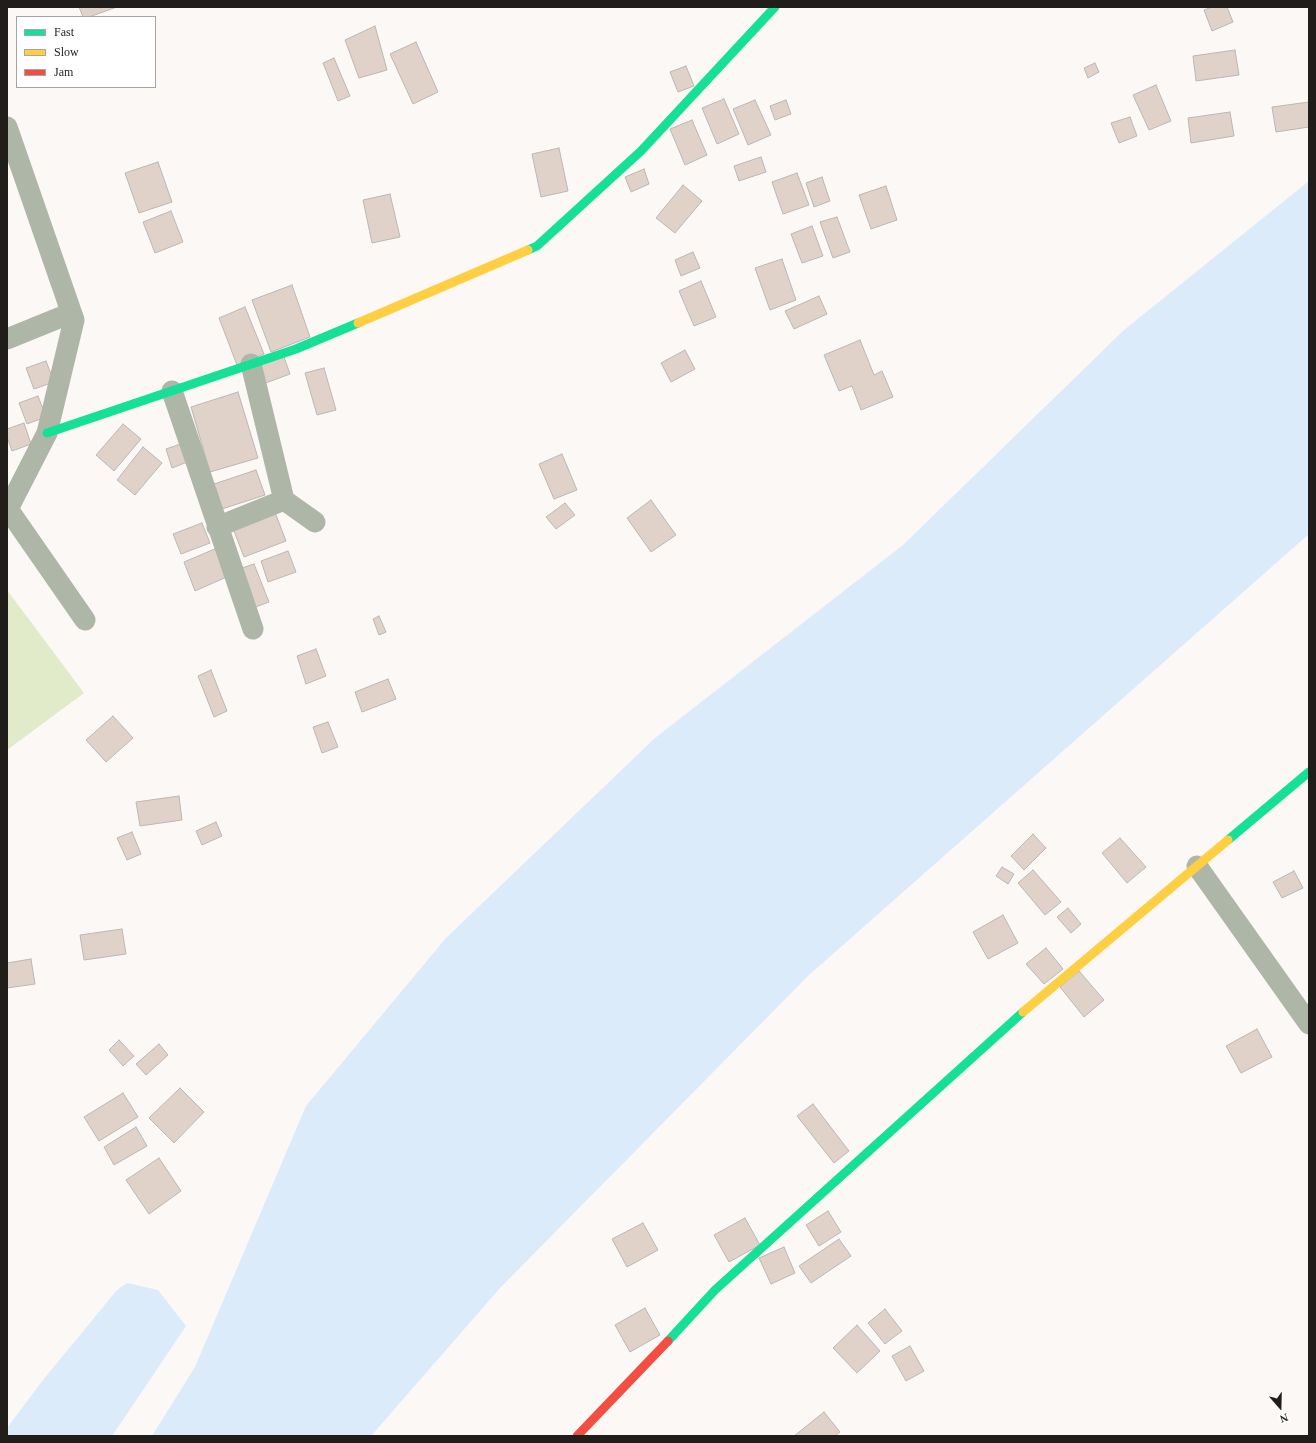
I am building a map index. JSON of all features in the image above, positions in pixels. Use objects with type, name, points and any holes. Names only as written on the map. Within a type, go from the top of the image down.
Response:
[{"type":"street","points":[[47,433],[296,349],[537,246],[641,151],[775,7]]},
{"type":"street","points":[[7,127],[74,320],[47,433],[8,510],[85,620]]},
{"type":"street","points":[[7,339],[71,313]]},
{"type":"street","points":[[251,364],[284,500],[315,522]]},
{"type":"street","points":[[172,391],[217,527],[253,629]]},
{"type":"street","points":[[217,527],[284,500]]},
{"type":"street","points":[[577,1436],[618,1395],[715,1290],[1034,1002],[1309,772]]},
{"type":"street","points":[[1197,866],[1309,1024]]},
{"type":"green space","points":[[7,590],[84,693],[7,750]]},
{"type":"water","points":[[1309,181],[1309,534],[809,975],[500,1288],[371,1436],[152,1436],[195,1367],[306,1106],[446,938],[655,738],[903,545],[1124,330]]},
{"type":"water","points":[[127,1283],[158,1290],[186,1326],[112,1436],[7,1436],[7,1428],[43,1380],[117,1290]]},
{"type":"building","points":[[79,7],[117,7],[92,16],[83,16]]},
{"type":"building","points":[[1212,7],[1227,7],[1233,22],[1212,31],[1204,10]]},
{"type":"building","points":[[375,26],[387,70],[359,78],[345,40]]},
{"type":"building","points":[[416,42],[438,92],[413,104],[390,54]]},
{"type":"building","points":[[1235,50],[1239,75],[1196,81],[1193,56]]},
{"type":"building","points":[[334,58],[350,96],[338,101],[323,63]]},
{"type":"building","points":[[1095,63],[1099,72],[1088,78],[1084,68]]},
{"type":"building","points":[[686,66],[694,86],[678,92],[670,72]]},
{"type":"building","points":[[1156,85],[1171,121],[1149,130],[1133,95]]},
{"type":"building","points":[[724,99],[739,134],[717,144],[702,108]]},
{"type":"building","points":[[755,100],[771,135],[748,145],[733,109]]},
{"type":"building","points":[[786,100],[791,114],[775,120],[770,106]]},
{"type":"building","points":[[1309,102],[1309,127],[1276,132],[1272,107]]},
{"type":"building","points":[[1230,112],[1234,136],[1191,143],[1188,118]]},
{"type":"building","points":[[1130,117],[1137,136],[1119,143],[1111,123]]},
{"type":"building","points":[[692,120],[707,155],[685,165],[670,129]]},
{"type":"building","points":[[559,148],[568,191],[541,197],[532,154]]},
{"type":"building","points":[[761,157],[766,172],[739,181],[734,166]]},
{"type":"building","points":[[158,162],[172,202],[139,213],[125,173]]},
{"type":"building","points":[[644,169],[649,184],[631,192],[625,177]]},
{"type":"building","points":[[797,173],[809,205],[783,214],[772,182]]},
{"type":"building","points":[[822,177],[830,201],[814,207],[806,183]]},
{"type":"building","points":[[683,185],[702,201],[675,233],[656,218]]},
{"type":"building","points":[[886,186],[897,220],[871,229],[859,195]]},
{"type":"building","points":[[390,194],[400,237],[372,243],[363,200]]},
{"type":"building","points":[[171,211],[183,242],[155,253],[143,222]]},
{"type":"building","points":[[837,217],[850,252],[833,258],[820,222]]},
{"type":"building","points":[[812,226],[823,256],[802,263],[791,234]]},
{"type":"building","points":[[693,252],[700,268],[681,276],[675,260]]},
{"type":"building","points":[[782,259],[796,300],[770,310],[755,268]]},
{"type":"building","points":[[701,281],[716,317],[694,326],[679,291]]},
{"type":"building","points":[[292,285],[310,337],[271,352],[252,300]]},
{"type":"building","points":[[819,296],[827,314],[794,329],[785,311]]},
{"type":"building","points":[[245,307],[264,354],[237,365],[219,318]]},
{"type":"building","points":[[860,340],[874,375],[882,371],[893,397],[861,410],[852,386],[839,391],[824,355]]},
{"type":"building","points":[[685,350],[695,369],[671,382],[661,363]]},
{"type":"building","points":[[284,357],[290,374],[263,384],[257,366]]},
{"type":"building","points":[[46,361],[54,382],[34,389],[26,368]]},
{"type":"building","points":[[324,368],[336,410],[317,415],[305,373]]},
{"type":"building","points":[[238,392],[258,458],[210,472],[191,407]]},
{"type":"building","points":[[38,396],[46,417],[27,424],[19,403]]},
{"type":"building","points":[[24,423],[31,444],[12,451],[7,437],[7,429]]},
{"type":"building","points":[[123,424],[141,439],[114,471],[96,455]]},
{"type":"building","points":[[183,443],[190,461],[172,468],[166,449]]},
{"type":"building","points":[[143,447],[162,463],[135,495],[117,480]]},
{"type":"building","points":[[562,454],[577,490],[554,499],[539,464]]},
{"type":"building","points":[[256,470],[265,495],[222,509],[214,484]]},
{"type":"building","points":[[651,500],[676,535],[651,552],[627,518]]},
{"type":"building","points":[[271,502],[286,541],[244,557],[229,518]]},
{"type":"building","points":[[565,503],[575,515],[556,529],[546,517]]},
{"type":"building","points":[[202,523],[210,543],[181,554],[173,534]]},
{"type":"building","points":[[217,548],[229,576],[195,591],[184,562]]},
{"type":"building","points":[[288,551],[296,572],[268,582],[261,561]]},
{"type":"building","points":[[254,564],[269,602],[253,608],[239,569]]},
{"type":"building","points":[[379,616],[386,632],[379,635],[373,619]]},
{"type":"building","points":[[316,649],[326,676],[306,684],[297,656]]},
{"type":"building","points":[[211,670],[227,711],[214,717],[198,676]]},
{"type":"building","points":[[388,679],[396,699],[362,712],[355,692]]},
{"type":"building","points":[[113,716],[133,738],[106,762],[86,740]]},
{"type":"building","points":[[328,722],[338,747],[322,753],[313,727]]},
{"type":"building","points":[[179,796],[182,820],[140,826],[136,802]]},
{"type":"building","points":[[216,822],[222,836],[202,845],[196,831]]},
{"type":"building","points":[[132,832],[141,854],[127,860],[117,838]]},
{"type":"building","points":[[1033,834],[1046,848],[1024,870],[1011,856]]},
{"type":"building","points":[[1120,838],[1146,867],[1127,883],[1102,853]]},
{"type":"building","points":[[1002,867],[1014,874],[1008,884],[996,876]]},
{"type":"building","points":[[1033,870],[1061,902],[1045,915],[1018,883]]},
{"type":"building","points":[[1294,871],[1303,888],[1282,898],[1273,882]]},
{"type":"building","points":[[1068,908],[1081,924],[1071,933],[1057,917]]},
{"type":"building","points":[[1003,915],[1018,943],[988,959],[973,932]]},
{"type":"building","points":[[122,929],[126,954],[84,960],[80,935]]},
{"type":"building","points":[[1046,948],[1063,969],[1044,984],[1026,964]]},
{"type":"building","points":[[31,959],[35,984],[7,988],[7,963]]},
{"type":"building","points":[[1079,971],[1104,1000],[1084,1017],[1060,987]]},
{"type":"building","points":[[1257,1029],[1272,1057],[1241,1073],[1226,1046]]},
{"type":"building","points":[[119,1040],[134,1056],[123,1066],[109,1050]]},
{"type":"building","points":[[159,1044],[168,1055],[146,1075],[136,1064]]},
{"type":"building","points":[[180,1088],[204,1112],[174,1143],[149,1118]]},
{"type":"building","points":[[123,1093],[138,1117],[99,1141],[84,1117]]},
{"type":"building","points":[[813,1104],[849,1151],[834,1163],[797,1116]]},
{"type":"building","points":[[136,1127],[147,1146],[114,1165],[104,1147]]},
{"type":"building","points":[[159,1158],[181,1191],[149,1214],[126,1180]]},
{"type":"building","points":[[828,1211],[841,1232],[819,1246],[806,1225]]},
{"type":"building","points":[[745,1218],[760,1245],[729,1262],[714,1235]]},
{"type":"building","points":[[643,1223],[658,1250],[627,1267],[612,1239]]},
{"type":"building","points":[[839,1239],[851,1256],[811,1283],[799,1266]]},
{"type":"building","points":[[784,1247],[795,1273],[771,1284],[759,1258]]},
{"type":"building","points":[[645,1308],[660,1335],[630,1352],[615,1325]]},
{"type":"building","points":[[885,1309],[902,1331],[885,1344],[868,1323]]},
{"type":"building","points":[[857,1325],[880,1351],[857,1373],[833,1348]]},
{"type":"building","points":[[910,1346],[924,1371],[906,1381],[892,1356]]},
{"type":"building","points":[[824,1412],[840,1432],[835,1436],[794,1436]]},
{"type":"traffic: fast","points":[[528,250],[537,246],[641,151],[775,7]]},
{"type":"traffic: fast","points":[[47,433],[296,349],[358,323]]},
{"type":"traffic: fast","points":[[1228,840],[1309,772]]},
{"type":"traffic: fast","points":[[668,1341],[715,1290],[1023,1012]]},
{"type":"traffic: slow","points":[[358,323],[528,250]]},
{"type":"traffic: slow","points":[[1023,1012],[1228,840]]},
{"type":"traffic: jam","points":[[577,1436],[668,1341]]}]
